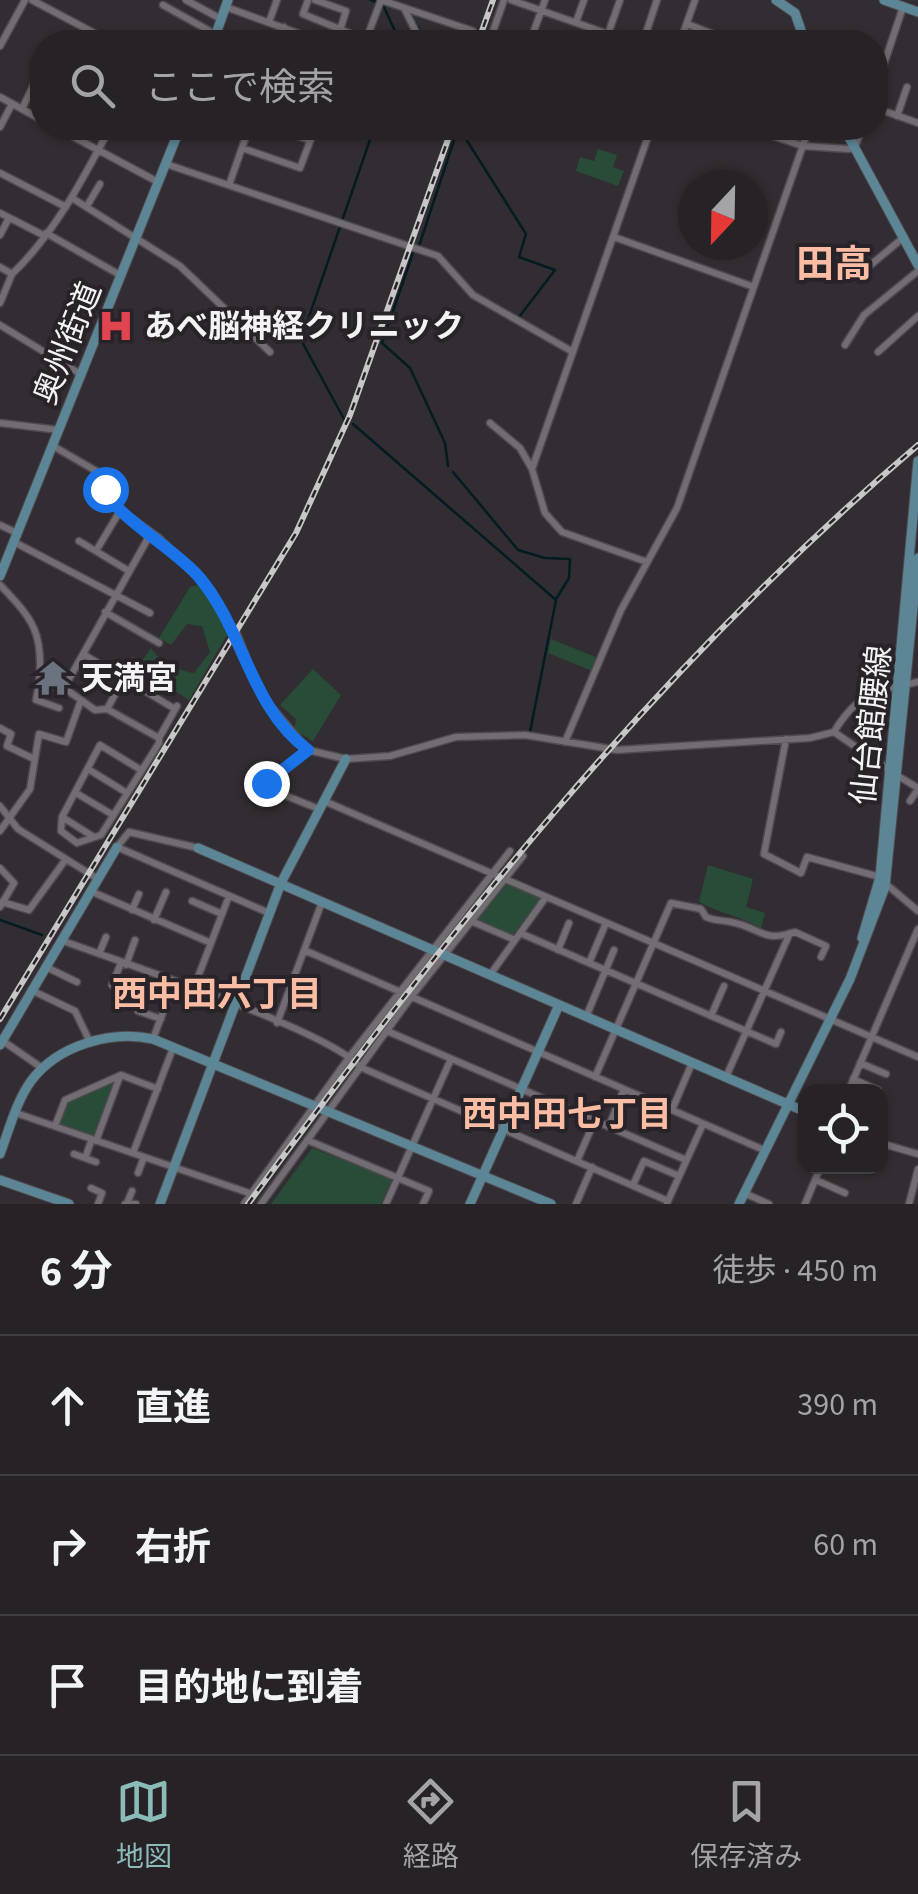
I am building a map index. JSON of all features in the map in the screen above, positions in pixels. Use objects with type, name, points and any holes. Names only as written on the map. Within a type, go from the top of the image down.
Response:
[{"type":"street","points":[[0,46],[29,0],[83,30]]},
{"type":"street","points":[[186,0],[221,18]]},
{"type":"street","points":[[269,22],[276,0]]},
{"type":"street","points":[[308,0],[303,14],[347,30]]},
{"type":"street","points":[[316,0],[346,11],[341,27]]},
{"type":"street","points":[[373,30],[380,0],[470,30]]},
{"type":"street","points":[[494,30],[507,0],[596,30]]},
{"type":"street","points":[[535,30],[545,0]]},
{"type":"street","points":[[576,23],[584,0]]},
{"type":"street","points":[[609,30],[620,0]]},
{"type":"street","points":[[647,30],[658,0]]},
{"type":"street","points":[[684,30],[695,0]]},
{"type":"street","points":[[776,0],[794,14],[800,30]]},
{"type":"street","points":[[884,0],[918,12]]},
{"type":"street","points":[[217,30],[227,3],[292,30]]},
{"type":"street","points":[[163,5],[202,30]]},
{"type":"street","points":[[888,52],[903,6]]},
{"type":"street","points":[[407,8],[416,30]]},
{"type":"street","points":[[686,24],[702,30]]},
{"type":"street","points":[[897,116],[906,86]]},
{"type":"street","points":[[22,109],[30,92]]},
{"type":"street","points":[[0,97],[30,113]]},
{"type":"street","points":[[0,127],[12,104]]},
{"type":"street","points":[[888,113],[918,123]]},
{"type":"street","points":[[79,140],[158,182]]},
{"type":"street","points":[[0,303],[12,274],[66,207],[103,140]]},
{"type":"street","name":"奥州街道","points":[[0,576],[175,140]]},
{"type":"street","points":[[229,184],[245,140]]},
{"type":"street","points":[[242,148],[300,168],[310,140]]},
{"type":"street","points":[[532,469],[648,140]]},
{"type":"street","points":[[785,140],[803,146],[855,146]]},
{"type":"street","points":[[565,742],[647,562],[676,508],[805,140]]},
{"type":"street","points":[[845,345],[864,315],[918,268],[905,236],[851,140]]},
{"type":"street","points":[[855,146],[857,140]]},
{"type":"street","points":[[166,164],[438,256],[473,295],[572,352]]},
{"type":"street","points":[[0,173],[66,207]]},
{"type":"street","points":[[87,206],[100,184]]},
{"type":"street","points":[[72,198],[136,236],[222,302],[270,352]]},
{"type":"street","points":[[0,213],[122,276]]},
{"type":"street","points":[[0,235],[9,218]]},
{"type":"street","points":[[867,268],[905,236]]},
{"type":"street","points":[[614,237],[754,287]]},
{"type":"street","points":[[0,267],[12,274]]},
{"type":"street","points":[[878,352],[918,316]]},
{"type":"street","points":[[0,326],[82,376]]},
{"type":"street","points":[[490,422],[520,448],[532,469],[545,513],[562,532],[647,562]]},
{"type":"street","points":[[0,423],[58,430]]},
{"type":"street","points":[[52,446],[103,475],[108,498],[120,511],[151,532],[199,577],[237,634],[261,695],[308,750],[346,759],[390,756],[456,737],[525,736],[617,750],[786,739],[834,732],[918,788],[910,800]]},
{"type":"street","name":"仙台館腰線","points":[[909,684],[918,461]]},
{"type":"street","points":[[96,551],[120,511]]},
{"type":"street","points":[[0,524],[16,538],[150,613]]},
{"type":"street","points":[[64,688],[151,532]]},
{"type":"street","points":[[79,541],[129,571]]},
{"type":"street","name":"仙台館腰線","points":[[738,1204],[828,1018],[883,880],[909,684],[918,558]]},
{"type":"street","points":[[0,585],[26,612],[42,644],[36,700],[60,708]]},
{"type":"street","points":[[105,612],[159,643]]},
{"type":"street","points":[[83,654],[176,707],[141,770],[101,834],[71,842],[61,831],[62,817],[100,746],[141,770]]},
{"type":"street","points":[[107,709],[133,662],[140,665]]},
{"type":"street","points":[[39,684],[64,688],[94,710],[107,709],[159,738]]},
{"type":"street","points":[[834,732],[856,701],[909,684]]},
{"type":"street","points":[[61,754],[81,700]]},
{"type":"street","points":[[0,728],[11,734],[7,746],[32,758]]},
{"type":"street","points":[[0,832],[30,789],[32,758],[39,734],[66,742]]},
{"type":"street","points":[[786,739],[764,854],[801,873],[807,857],[883,880],[918,911]]},
{"type":"street","points":[[308,750],[266,783],[269,789],[322,805],[505,879],[918,1057]]},
{"type":"street","points":[[160,1204],[280,884],[346,759]]},
{"type":"street","points":[[88,769],[127,793]]},
{"type":"street","points":[[76,793],[113,815]]},
{"type":"street","points":[[0,806],[18,829],[98,879]]},
{"type":"street","points":[[62,817],[94,837]]},
{"type":"street","points":[[43,1069],[1,1042],[124,832],[129,832],[198,848],[798,1108]]},
{"type":"street","points":[[117,847],[269,913]]},
{"type":"street","points":[[244,1204],[350,1056],[510,851]]},
{"type":"street","points":[[261,1204],[412,996],[524,856]]},
{"type":"street","points":[[0,868],[14,883],[1,904],[30,910],[66,859]]},
{"type":"street","points":[[90,891],[211,943]]},
{"type":"street","points":[[154,920],[166,892]]},
{"type":"street","points":[[132,910],[138,894]]},
{"type":"street","points":[[193,990],[229,896]]},
{"type":"street","points":[[490,975],[546,897]]},
{"type":"street","points":[[192,901],[222,914]]},
{"type":"street","points":[[277,1023],[322,902]]},
{"type":"street","points":[[596,1076],[672,903],[701,909],[706,917],[743,926],[762,936],[790,934],[826,946],[821,956]]},
{"type":"street","points":[[471,921],[558,950],[776,1044],[781,1032]]},
{"type":"street","points":[[558,950],[569,923]]},
{"type":"street","points":[[589,963],[606,923]]},
{"type":"street","points":[[851,1084],[918,929]]},
{"type":"street","points":[[726,1077],[790,934]]},
{"type":"street","points":[[98,954],[106,937]]},
{"type":"street","points":[[60,940],[277,1023],[350,1056],[360,1068],[667,1202],[703,1124]]},
{"type":"street","points":[[118,987],[112,985],[135,940]]},
{"type":"street","points":[[304,950],[764,1150]]},
{"type":"street","points":[[586,1016],[614,950]]},
{"type":"street","points":[[44,966],[76,982]]},
{"type":"street","points":[[153,1040],[174,983]]},
{"type":"street","points":[[711,1016],[724,986]]},
{"type":"street","points":[[30,989],[75,1011],[90,1042]]},
{"type":"street","points":[[470,1204],[559,1005]]},
{"type":"street","points":[[138,1010],[161,1019]]},
{"type":"street","points":[[387,1030],[686,1160]]},
{"type":"street","points":[[0,1154],[16,1113],[43,1069],[90,1042],[126,1035],[153,1040],[551,1204]]},
{"type":"street","points":[[133,1153],[173,1048]]},
{"type":"street","points":[[386,1204],[451,1058]]},
{"type":"street","points":[[672,1110],[692,1063]]},
{"type":"street","points":[[860,1063],[886,1074]]},
{"type":"street","points":[[55,1126],[65,1100],[121,1076],[158,1089]]},
{"type":"street","points":[[84,1158],[121,1076]]},
{"type":"street","points":[[853,1079],[864,1084]]},
{"type":"street","points":[[609,1126],[624,1090]]},
{"type":"street","points":[[16,1113],[252,1194]]},
{"type":"street","points":[[576,1161],[595,1120]]},
{"type":"street","points":[[307,1140],[429,1191],[423,1204]]},
{"type":"street","points":[[888,1145],[918,1154]]},
{"type":"street","points":[[74,1154],[96,1162]]},
{"type":"street","points":[[138,1173],[144,1157]]},
{"type":"street","points":[[633,1186],[644,1162],[679,1176]]},
{"type":"street","points":[[576,1204],[592,1168]]},
{"type":"street","points":[[909,1204],[918,1169]]},
{"type":"street","points":[[805,1204],[818,1174]]},
{"type":"street","points":[[0,1180],[69,1204]]},
{"type":"street","points":[[816,1180],[845,1193]]},
{"type":"street","points":[[91,1188],[102,1193],[98,1204]]},
{"type":"street","points":[[130,1203],[132,1191]]},
{"type":"street","points":[[744,1193],[769,1204]]},
{"type":"green space","points":[[598,149],[617,155],[613,167],[624,171],[618,186],[576,171],[580,157],[594,161]]},
{"type":"green space","points":[[198,585],[230,630],[189,700],[138,667],[151,648],[170,665],[194,673],[210,652],[202,626],[187,624],[171,645],[159,638],[190,587]]},
{"type":"green space","points":[[551,639],[598,658],[592,671],[548,653]]},
{"type":"green space","points":[[313,669],[341,695],[313,741],[294,730],[296,719],[280,705]]},
{"type":"green space","points":[[708,865],[753,879],[746,907],[765,913],[761,928],[699,902]]},
{"type":"green space","points":[[508,883],[540,899],[512,936],[478,920]]},
{"type":"green space","points":[[113,1082],[95,1136],[58,1125],[67,1102]]},
{"type":"green space","points":[[312,1148],[392,1179],[381,1204],[271,1204]]},
{"type":"waterway","points":[[371,0],[376,2]]},
{"type":"waterway","points":[[383,5],[394,30]]},
{"type":"waterway","points":[[410,13],[419,30]]},
{"type":"waterway","points":[[344,419],[301,340],[370,140]]},
{"type":"waterway","points":[[419,246],[454,140]]},
{"type":"waterway","points":[[467,140],[526,234],[519,257],[555,270],[519,317]]},
{"type":"waterway","points":[[414,250],[382,343],[410,368],[445,443],[448,466]]},
{"type":"waterway","points":[[353,424],[556,600],[530,732]]},
{"type":"waterway","points":[[453,472],[518,550],[545,558],[570,559],[569,578],[556,599]]},
{"type":"waterway","points":[[0,920],[42,935]]},
{"type":"railway","points":[[482,30],[493,0]]},
{"type":"railway","points":[[0,1019],[296,533],[350,415],[448,140]]},
{"type":"railway","points":[[248,1204],[401,1001],[561,805],[732,618],[918,445]]},
{"type":"place","name":"あべ脳神経クリニック","points":[[116,326]]},
{"type":"place","name":"天満宮","points":[[53,678]]},
{"type":"district","name":"田高","points":[[834,264]]},
{"type":"district","name":"西中田六丁目","points":[[217,994]]},
{"type":"district","name":"西中田七丁目","points":[[567,1114]]},
{"type":"route","points":[[105,489],[112,504],[158,538],[199,577],[237,634],[246,654],[248,672],[261,695],[308,750],[266,783]]}]
